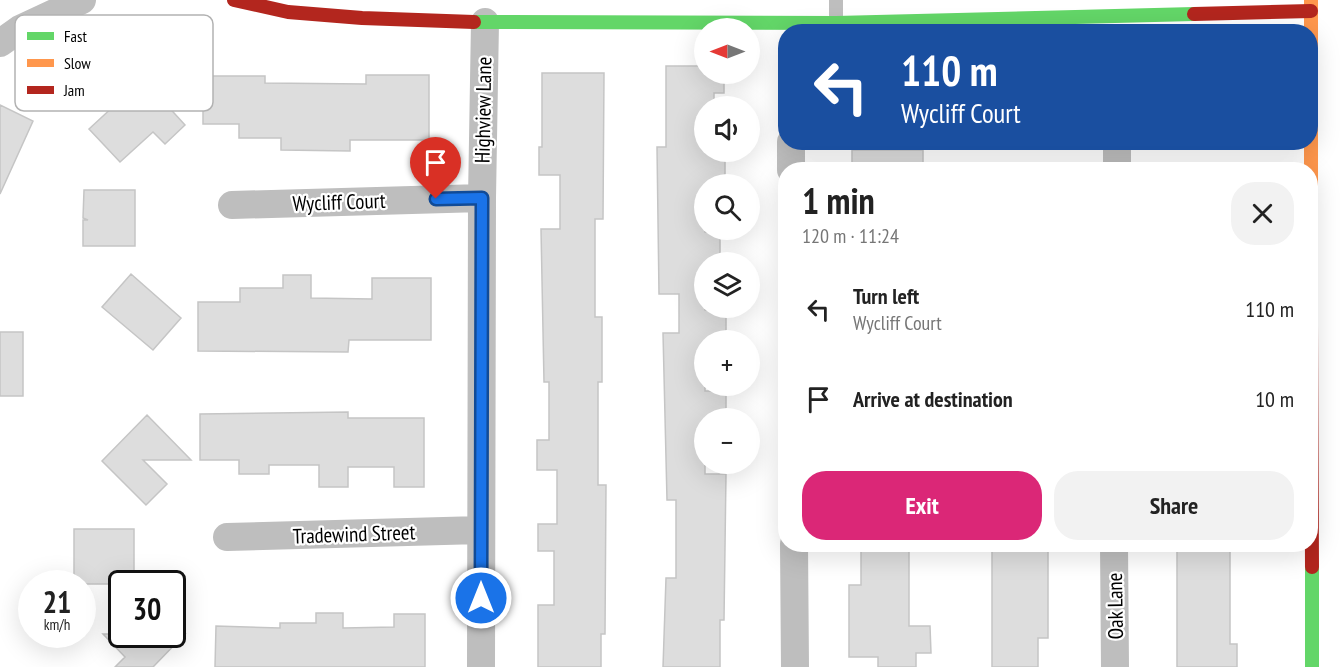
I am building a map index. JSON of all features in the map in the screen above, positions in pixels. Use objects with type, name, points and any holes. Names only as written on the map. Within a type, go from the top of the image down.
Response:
[{"type":"street","points":[[50,15],[82,0]]},
{"type":"street","points":[[234,0],[288,12],[320,15],[778,27]]},
{"type":"street","points":[[824,24],[1088,16],[1118,23],[1262,6],[1311,5],[1311,24]]},
{"type":"street","name":"Highview Lane","points":[[481,667],[482,198],[485,21]]},
{"type":"street","points":[[0,43],[15,32]]},
{"type":"street","name":"Wycliff Court","points":[[232,205],[482,198]]},
{"type":"street","name":"Tradewind Street","points":[[227,537],[480,530]]},
{"type":"street","points":[[794,552],[795,667]]},
{"type":"street","name":"Oak Lane","points":[[1114,552],[1115,667]]},
{"type":"street","points":[[1312,552],[1312,667]]},
{"type":"lane","points":[[836,0],[836,23]]},
{"type":"lane","points":[[1087,0],[1088,16]]},
{"type":"building","points":[[666,66],[694,66],[694,84],[724,84],[724,93],[714,93],[714,96],[694,96],[694,162],[725,162],[725,174],[694,174],[694,240],[720,240],[720,252],[694,252],[694,318],[726,318],[726,330],[694,330],[694,396],[726,396],[726,408],[694,408],[694,474],[726,474],[724,620],[720,620],[720,667],[663,667],[666,578],[676,578],[676,500],[667,500],[663,333],[679,333],[679,294],[659,294],[657,147],[666,147]]},
{"type":"building","points":[[542,73],[604,73],[603,219],[595,219],[595,317],[602,317],[602,382],[598,382],[598,485],[606,485],[605,634],[601,634],[601,667],[538,667],[538,605],[554,605],[554,551],[538,551],[538,524],[557,524],[557,470],[537,470],[537,440],[549,440],[549,382],[544,382],[541,229],[560,229],[560,175],[539,175],[539,147],[542,147]]},
{"type":"building","points":[[366,75],[429,75],[429,140],[350,140],[350,151],[281,150],[281,138],[239,138],[239,124],[203,124],[203,111],[213,111],[213,76],[265,76],[265,83],[366,84]]},
{"type":"building","points":[[0,105],[33,121],[0,194]]},
{"type":"building","points":[[108,111],[172,111],[185,125],[165,144],[153,132],[120,162],[89,129]]},
{"type":"building","points":[[852,150],[923,150],[923,162],[852,162]]},
{"type":"building","points":[[84,190],[135,190],[135,246],[83,246],[83,220],[88,220],[83,218]]},
{"type":"building","points":[[131,274],[181,318],[153,350],[102,307]]},
{"type":"building","points":[[283,275],[311,275],[311,298],[372,299],[372,278],[431,278],[431,340],[349,340],[348,352],[198,351],[198,302],[240,302],[240,288],[283,288]]},
{"type":"building","points":[[0,332],[23,332],[23,396],[0,396]]},
{"type":"building","points":[[348,412],[348,418],[424,418],[424,487],[394,487],[394,467],[348,467],[348,487],[319,487],[319,465],[269,465],[269,474],[239,474],[239,460],[200,460],[200,414]]},
{"type":"building","points":[[147,415],[191,460],[143,460],[167,484],[146,505],[102,461]]},
{"type":"building","points":[[74,529],[134,529],[134,570],[108,570],[108,584],[96,584],[96,570],[74,570]]},
{"type":"building","points":[[861,552],[909,552],[909,626],[930,626],[931,653],[916,653],[916,667],[878,667],[878,657],[849,657],[849,585],[861,585]]},
{"type":"building","points":[[992,552],[1048,552],[1048,638],[1038,638],[1038,667],[992,667]]},
{"type":"building","points":[[1177,552],[1230,552],[1230,644],[1237,644],[1237,667],[1177,667]]},
{"type":"building","points":[[316,613],[343,613],[343,628],[394,627],[394,614],[425,614],[425,667],[215,667],[216,626],[280,628],[280,623],[316,623]]},
{"type":"building","points":[[116,648],[171,648],[153,667],[115,667],[125,657]]},
{"type":"traffic: fast","points":[[474,22],[836,23],[1194,14]]},
{"type":"traffic: fast","points":[[1312,567],[1312,667]]},
{"type":"traffic: slow","points":[[1311,0],[1311,24]]},
{"type":"traffic: slow","points":[[1311,150],[1311,162]]},
{"type":"traffic: jam","points":[[234,0],[288,12],[362,18],[474,22]]},
{"type":"traffic: jam","points":[[1194,14],[1311,11]]},
{"type":"traffic: jam","points":[[1312,552],[1312,567]]},
{"type":"route","points":[[436,199],[482,198],[481,598]]}]
